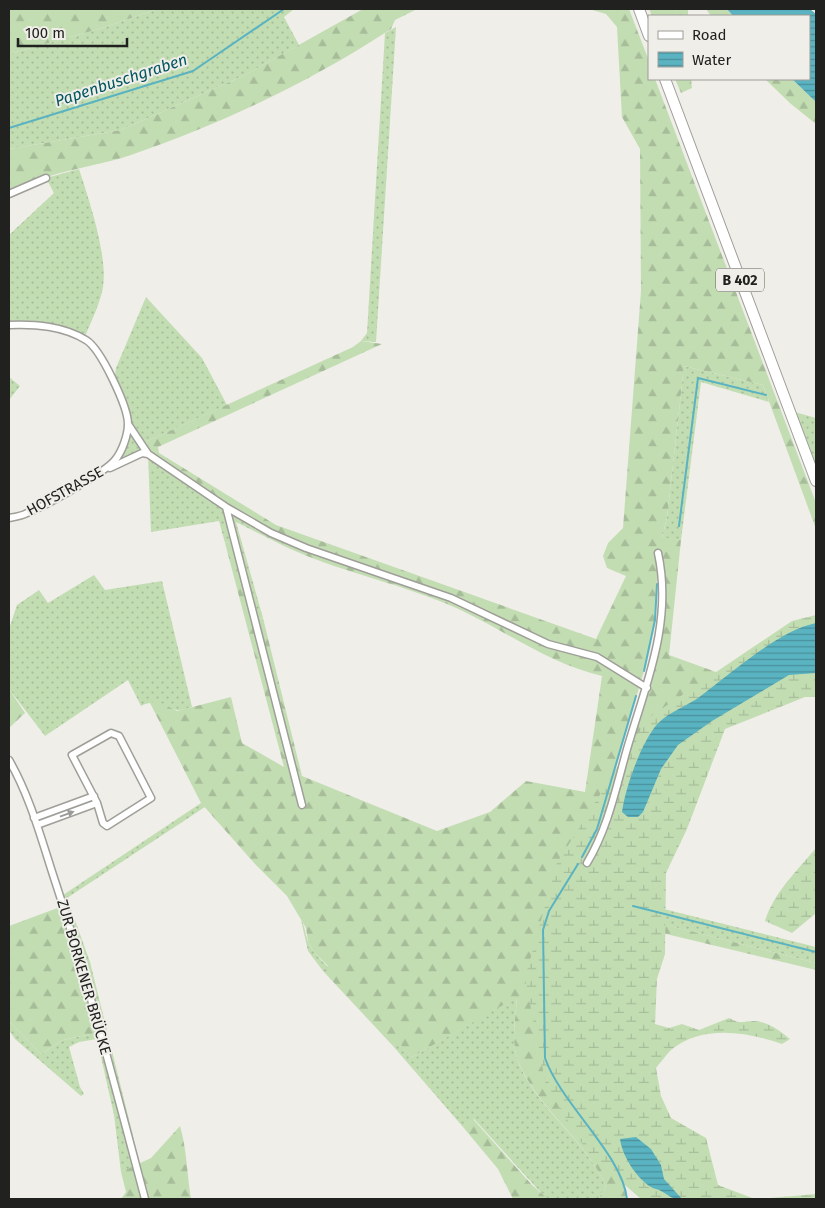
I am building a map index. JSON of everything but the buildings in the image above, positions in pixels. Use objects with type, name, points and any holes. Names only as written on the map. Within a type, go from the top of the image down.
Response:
[{"type":"main road","points":[[639,9],[648,33]]},
{"type":"main road","name":"B 402","points":[[665,80],[816,481]]},
{"type":"street","points":[[9,194],[46,178]]},
{"type":"street","points":[[9,325],[36,324],[59,329],[92,344],[98,350],[114,382],[128,424],[148,454],[226,507],[272,533],[306,548],[452,598],[548,644],[596,657],[647,688]]},
{"type":"street","name":"HOFSTRASSE","points":[[9,518],[28,513],[105,471],[116,460],[120,452],[128,424]]},
{"type":"street","points":[[105,471],[142,453],[148,454]]},
{"type":"street","points":[[226,507],[302,805]]},
{"type":"street","points":[[587,863],[603,832],[656,656],[662,621],[662,572],[658,553]]},
{"type":"street","points":[[114,733],[119,736],[151,798],[107,826],[103,823],[97,803],[72,754],[114,733]]},
{"type":"street","name":"ZUR BORKENER BRÜCKE","points":[[9,760],[21,783],[37,825],[100,1032],[145,1199]]},
{"type":"street","points":[[34,818],[94,796]]},
{"type":"street","points":[[37,825],[97,803]]},
{"type":"green space","points":[[9,9],[158,9],[99,29],[9,54]]},
{"type":"green space","points":[[158,9],[294,9],[284,17],[299,45],[245,75],[121,130],[9,149],[9,54],[99,29]]},
{"type":"green space","points":[[363,9],[417,9],[395,20],[391,29],[329,67],[232,115],[165,143],[131,155],[47,177],[9,194],[9,149],[121,130],[245,75]]},
{"type":"green space","points":[[589,9],[629,9],[648,58],[648,80],[655,80],[816,503],[816,529],[763,385],[684,366],[667,518],[662,537],[681,540],[669,655],[727,676],[631,916],[816,963],[816,970],[633,926],[598,844],[662,621],[658,556],[655,620],[644,671],[597,829],[615,1167],[626,1191],[627,1199],[598,1199],[606,1187],[597,1169],[525,1076],[517,1058],[514,1043],[517,997],[412,1057],[398,1042],[393,1046],[323,971],[328,966],[314,952],[308,942],[306,928],[287,896],[255,864],[201,803],[149,701],[161,703],[177,711],[231,697],[242,743],[284,767],[225,543],[234,541],[256,620],[263,618],[302,776],[437,831],[490,812],[526,781],[585,792],[602,676],[561,662],[447,604],[326,563],[286,547],[287,540],[271,533],[148,454],[141,444],[353,347],[361,341],[382,344],[158,447],[159,453],[276,525],[596,639],[626,576],[607,568],[603,556],[608,543],[623,528],[641,291],[640,149],[622,117],[617,27],[606,14]]},
{"type":"green space","points":[[649,9],[688,9],[688,15],[652,15]]},
{"type":"green space","points":[[706,9],[727,9],[732,15],[710,15]]},
{"type":"green space","points":[[396,27],[376,342],[361,341],[367,333],[385,33]]},
{"type":"green space","points":[[675,80],[691,80],[692,88],[681,93]]},
{"type":"green space","points":[[766,80],[793,80],[816,102],[816,124],[791,104]]},
{"type":"green space","points":[[79,169],[97,230],[104,279],[96,310],[84,339],[59,329],[9,325],[10,234],[54,193],[46,178]]},
{"type":"green space","points":[[146,297],[202,358],[227,405],[141,444],[288,540],[286,547],[236,522],[263,618],[255,620],[234,541],[225,543],[219,521],[151,532],[148,454],[141,453],[105,471],[116,460],[128,424],[114,383],[116,368]]},
{"type":"green space","points":[[684,366],[763,385],[769,402],[701,382],[681,540],[662,538],[667,518]]},
{"type":"green space","points":[[9,377],[20,386],[9,400]]},
{"type":"green space","points":[[791,411],[816,418],[816,479]]},
{"type":"green space","points":[[94,575],[105,590],[162,581],[192,707],[178,710],[155,703],[141,706],[128,680],[45,736],[9,689],[9,629],[17,605],[39,590],[48,603]]},
{"type":"green space","points":[[816,615],[816,697],[805,697],[725,729],[687,829],[666,873],[665,954],[657,979],[655,1024],[669,1028],[682,1024],[699,1030],[729,1018],[740,1022],[755,1021],[765,1023],[790,1039],[782,1044],[755,1036],[740,1034],[725,1033],[697,1036],[671,1050],[656,1068],[661,1096],[671,1118],[706,1138],[718,1185],[755,1199],[641,1199],[588,1153],[546,1086],[525,978],[557,863],[648,718],[792,621]]},
{"type":"green space","points":[[9,689],[25,713],[9,728]]},
{"type":"green space","points":[[201,803],[205,807],[67,898],[90,962],[140,1164],[121,1172],[114,1115],[97,1039],[79,1042],[69,1047],[80,1087],[84,1094],[81,1096],[15,1039],[9,1030],[9,1021],[41,1054],[63,1040],[100,1032],[60,897]]},
{"type":"green space","points":[[816,848],[815,914],[792,933],[765,921],[780,891]]},
{"type":"green space","points":[[632,901],[816,947],[816,963],[630,916]]},
{"type":"green space","points":[[63,906],[100,1032],[63,1040],[41,1054],[9,1021],[9,926]]},
{"type":"green space","points":[[301,920],[309,944],[328,967],[323,971],[308,951]]},
{"type":"green space","points":[[517,996],[514,1035],[517,1058],[535,1092],[574,1138],[597,1169],[606,1187],[598,1199],[548,1199],[474,1119],[463,1127],[393,1046],[398,1041],[412,1057]]},
{"type":"green space","points":[[473,1119],[532,1185],[548,1199],[513,1199],[498,1169],[463,1127]]},
{"type":"green space","points":[[180,1126],[186,1153],[191,1199],[121,1199],[126,1192],[121,1172],[151,1158]]},
{"type":"green space","points":[[816,1194],[816,1199],[759,1199]]},
{"type":"water","points":[[727,9],[810,9],[816,14],[816,102],[793,80],[810,80],[810,15],[732,15]]},
{"type":"water","points":[[816,623],[816,673],[789,675],[712,721],[678,745],[661,769],[643,812],[638,817],[628,817],[622,812],[633,770],[647,739],[662,720],[698,698],[770,644],[801,628]]},
{"type":"water","points":[[636,1137],[651,1149],[661,1165],[664,1179],[682,1199],[673,1198],[651,1187],[635,1172],[624,1152],[620,1139]]},
{"type":"waterway","name":"Papenbuschgraben","points":[[9,128],[193,71],[284,9]]},
{"type":"waterway","points":[[679,526],[698,378],[766,395]]},
{"type":"waterway","points":[[644,671],[655,620],[657,584]]},
{"type":"waterway","points":[[582,857],[597,829],[636,696]]},
{"type":"waterway","points":[[578,864],[549,911],[543,930],[545,1058],[564,1093],[614,1164],[623,1182],[627,1199]]},
{"type":"waterway","points":[[633,906],[816,952]]}]
